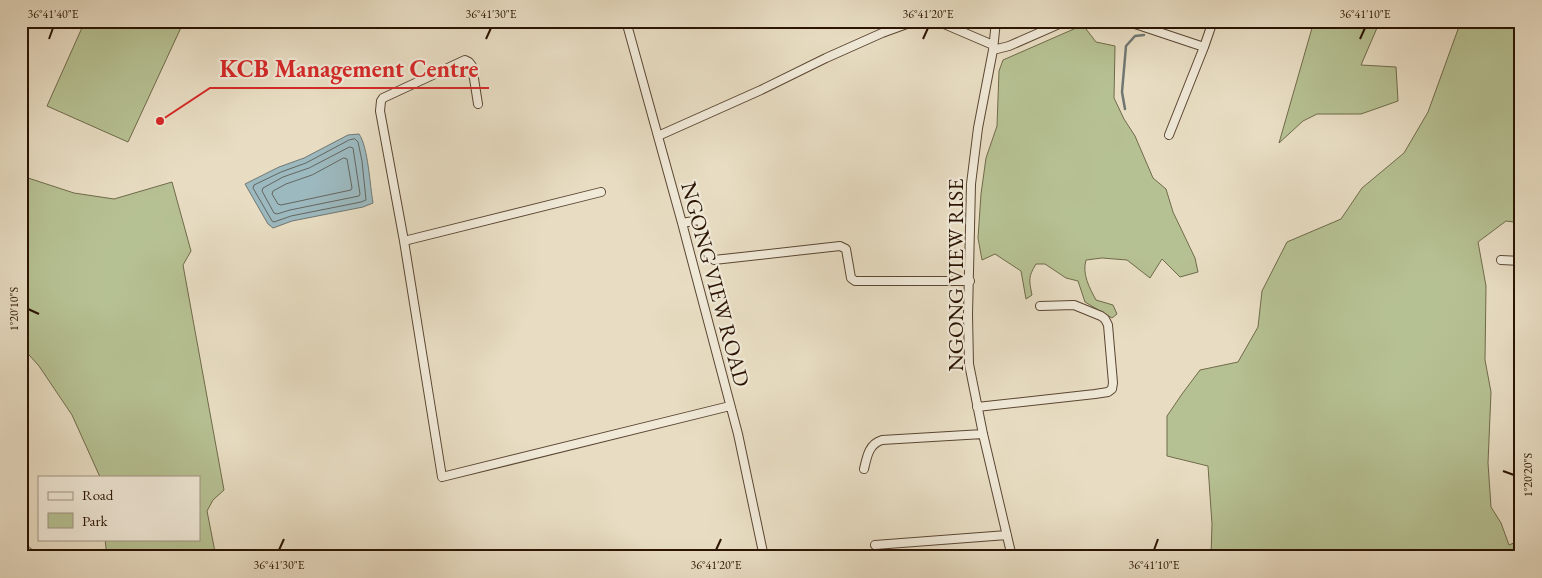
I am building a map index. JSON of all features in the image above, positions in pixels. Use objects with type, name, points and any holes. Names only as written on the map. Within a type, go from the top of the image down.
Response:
[{"type":"street","name":"NGONG VIEW ROAD","points":[[626,21],[730,406],[748,477],[764,557]]},
{"type":"street","points":[[658,136],[761,90],[834,54],[915,21]]},
{"type":"street","points":[[933,21],[944,24],[993,48],[1009,46],[1066,21]]},
{"type":"street","name":"NGONG VIEW RISE","points":[[996,21],[993,48],[978,128],[971,184],[968,314],[969,364],[983,434],[1012,557]]},
{"type":"street","points":[[1126,21],[1204,47]]},
{"type":"street","points":[[1168,135],[1213,21]]},
{"type":"street","points":[[478,104],[472,66],[465,60],[381,100],[380,111],[404,241],[442,477],[730,406]]},
{"type":"street","points":[[21,115],[24,128],[21,168]]},
{"type":"street","points":[[404,241],[601,192]]},
{"type":"street","points":[[682,223],[701,221],[708,254],[714,260],[840,246],[846,249],[851,278],[855,281],[970,281]]},
{"type":"street","points":[[1501,260],[1521,261]]},
{"type":"street","points":[[977,407],[1095,394],[1108,392],[1112,389],[1113,383],[1106,319],[1074,305],[1040,306]]},
{"type":"street","points":[[864,468],[871,447],[877,441],[983,434]]},
{"type":"street","points":[[875,545],[1007,535]]},
{"type":"green space","points":[[85,21],[184,21],[128,142],[47,106]]},
{"type":"green space","points":[[1314,21],[1380,21],[1361,65],[1396,67],[1398,101],[1361,114],[1317,114],[1303,121],[1279,143]]},
{"type":"green space","points":[[1461,21],[1521,21],[1521,223],[1506,221],[1478,242],[1486,286],[1485,360],[1491,392],[1488,463],[1491,507],[1501,523],[1509,545],[1521,540],[1521,550],[1514,557],[1211,557],[1212,524],[1208,466],[1167,456],[1167,416],[1200,370],[1238,362],[1258,327],[1262,291],[1287,242],[1341,219],[1362,188],[1404,153],[1428,112]]},
{"type":"green space","points":[[1083,25],[1096,42],[1115,46],[1114,98],[1135,136],[1153,178],[1166,189],[1173,212],[1195,258],[1198,272],[1180,277],[1162,259],[1150,278],[1127,260],[1102,258],[1086,260],[1085,270],[1089,285],[1096,300],[1113,305],[1117,314],[1112,318],[1085,302],[1078,281],[1066,278],[1045,264],[1036,264],[1033,268],[1030,276],[1032,295],[1026,299],[1021,271],[995,254],[982,260],[978,238],[986,158],[997,126],[999,71],[1003,60]]},
{"type":"green space","points":[[25,177],[74,193],[114,199],[172,182],[191,251],[183,265],[224,490],[213,500],[207,511],[216,557],[107,557],[105,540],[200,540],[200,476],[100,476],[72,415],[39,366],[21,346],[21,193]]},
{"type":"green space","points":[[21,425],[26,438],[21,467]]},
{"type":"green space","points":[[21,540],[41,557],[21,557]]},
{"type":"water","points":[[359,134],[365,147],[373,203],[363,207],[292,221],[273,228],[268,224],[245,184],[279,167],[304,158],[348,135]]},
{"type":"waterway","points":[[1125,109],[1122,92],[1126,46],[1135,36],[1144,35]]},
{"type":"place","name":"KCB Management Centre","points":[[160,121]]}]
